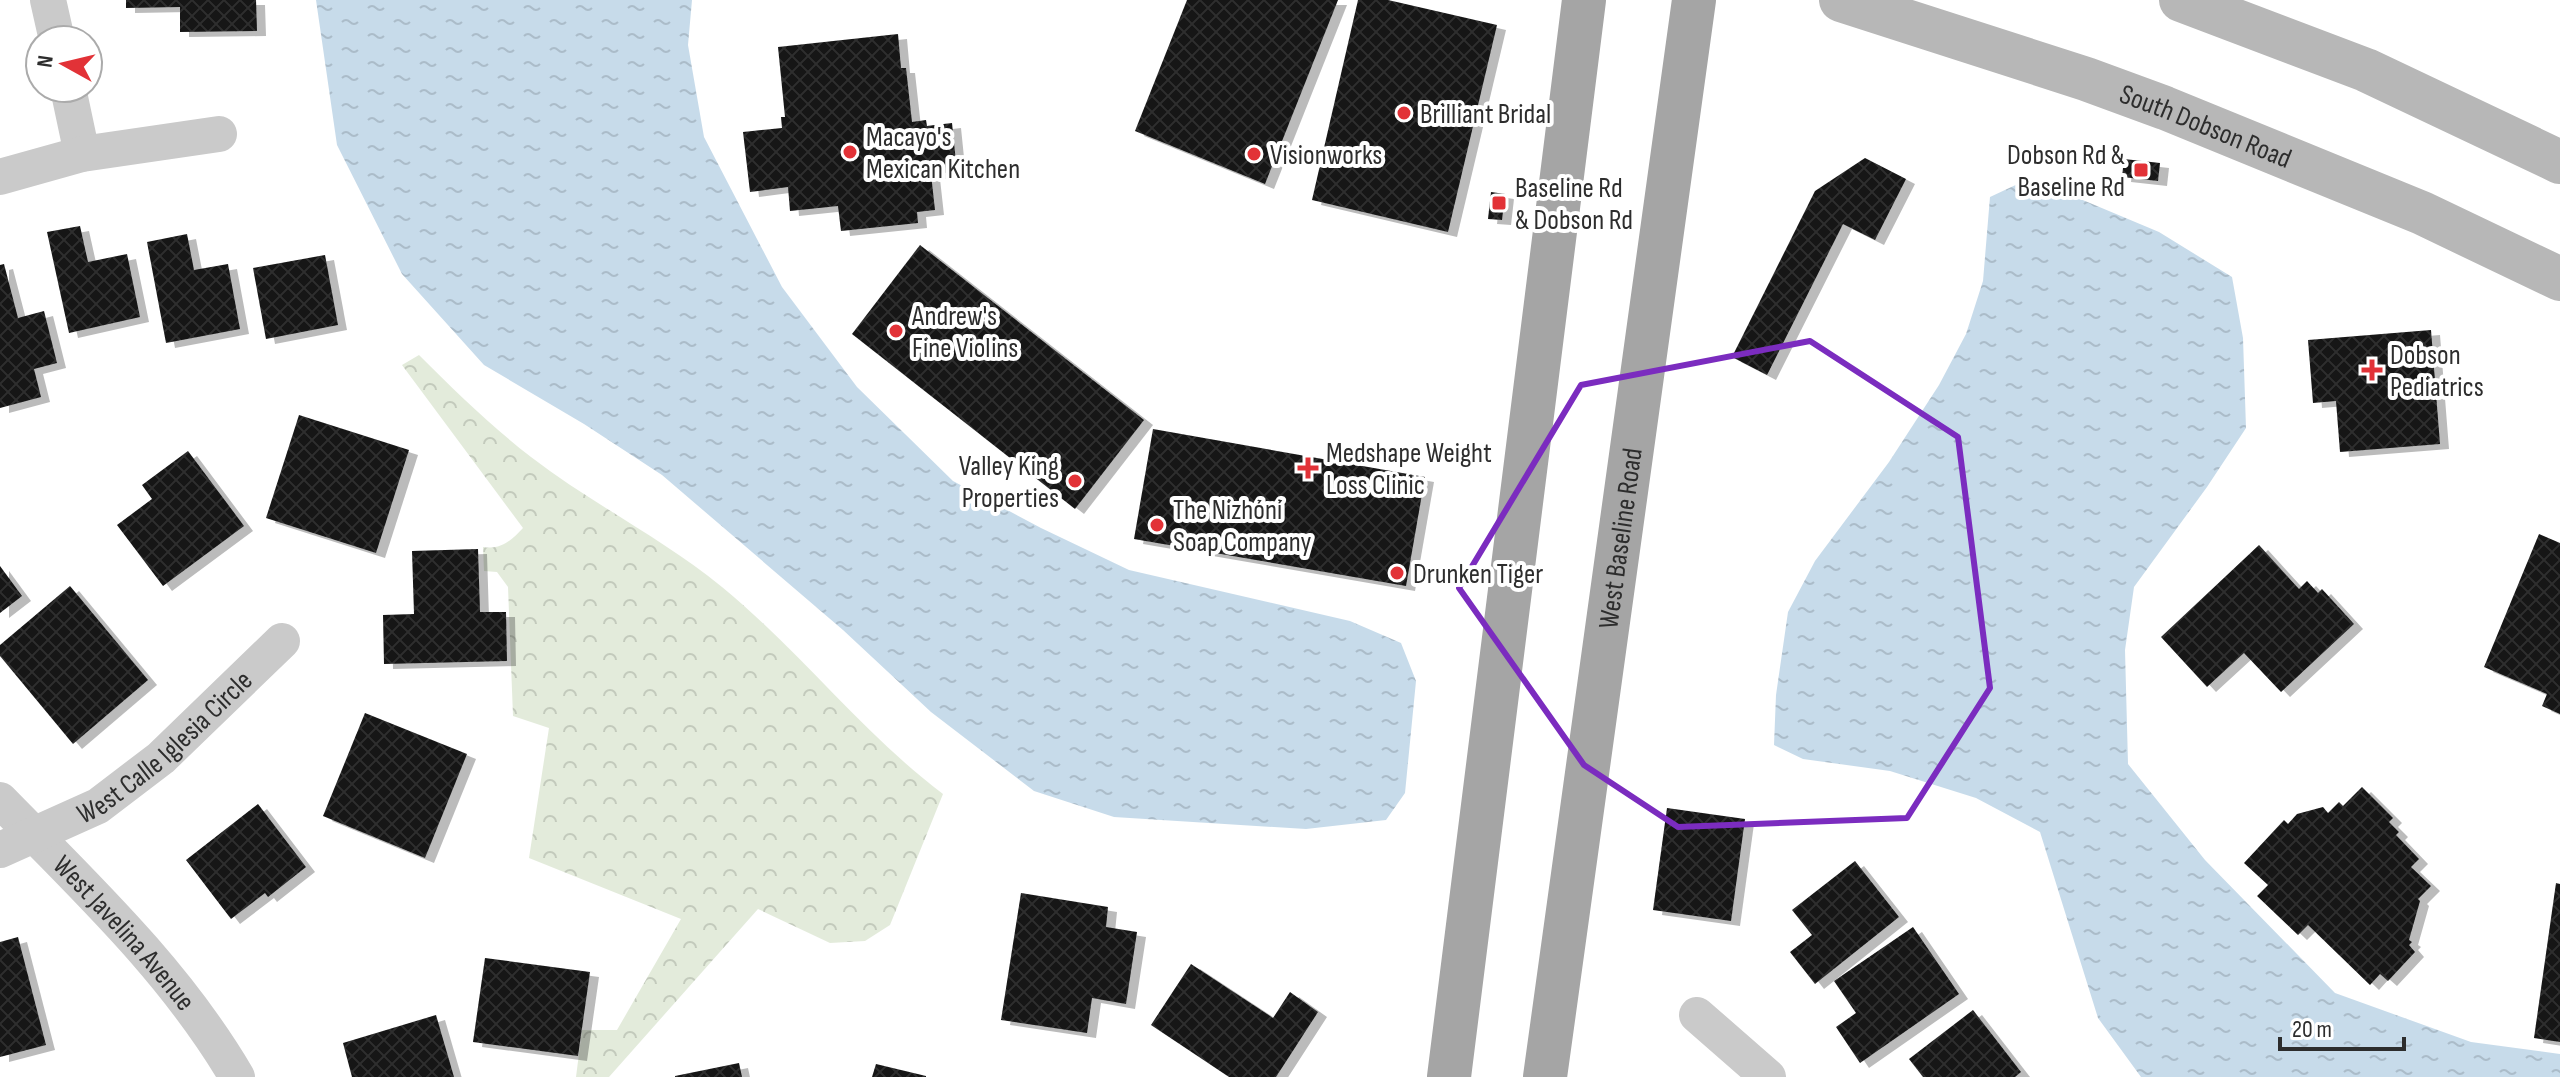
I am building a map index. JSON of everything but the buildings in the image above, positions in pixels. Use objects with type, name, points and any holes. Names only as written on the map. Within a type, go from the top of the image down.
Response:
[{"type":"main road","points":[[1449,1077],[1584,0]]},
{"type":"main road","name":"West Baseline Road","points":[[1545,1077],[1694,0]]},
{"type":"main road","name":"South Dobson Road","points":[[1841,0],[2086,79],[2179,114],[2422,213],[2560,279]]},
{"type":"main road","points":[[2181,0],[2366,70],[2560,162]]},
{"type":"street","points":[[48,0],[53,24]]},
{"type":"street","points":[[71,104],[82,154]]},
{"type":"street","points":[[0,177],[82,154],[219,134]]},
{"type":"street","name":"West Calle Iglesia Circle","points":[[0,850],[98,806],[161,758],[282,641]]},
{"type":"street","name":"West Javelina Avenue","points":[[0,800],[128,932],[184,997],[237,1077]]},
{"type":"street","points":[[1697,1015],[1768,1077]]},
{"type":"highlighted area","points":[[1810,341],[1958,437],[1990,688],[1907,818],[1678,827],[1584,765],[1459,588],[1581,385]]},
{"type":"green space","points":[[419,355],[531,457],[722,587],[885,745],[943,794],[890,925],[865,941],[830,943],[758,909],[609,1077],[576,1077],[582,1030],[617,1030],[681,919],[529,858],[549,728],[513,716],[508,587],[497,572],[484,571],[483,547],[506,543],[523,528],[402,365]]},
{"type":"water","points":[[316,0],[692,0],[688,45],[704,137],[782,287],[857,387],[953,481],[1129,570],[1350,621],[1401,643],[1416,681],[1405,793],[1386,820],[1306,829],[1114,817],[1034,791],[931,712],[843,630],[662,475],[484,365],[402,274],[337,145]]},
{"type":"water","points":[[2022,182],[2066,193],[2159,232],[2232,277],[2243,338],[2246,428],[2134,587],[2125,650],[2128,764],[2205,860],[2335,993],[2471,1042],[2560,1054],[2560,1077],[2141,1077],[2098,1018],[2040,832],[1976,798],[1890,771],[1803,759],[1774,745],[1776,695],[1788,612],[1815,561],[1889,462],[1939,385],[1966,334],[1983,281],[1990,197]]},
{"type":"place","name":"Brilliant Bridal","points":[[1404,113]]},
{"type":"place","name":"Macayo's Mexican Kitchen","points":[[850,152]]},
{"type":"place","name":"Visionworks","points":[[1254,154]]},
{"type":"place","name":"Dobson Rd & Baseline Rd","points":[[2141,170]]},
{"type":"place","name":"Baseline Rd & Dobson Rd","points":[[1499,203]]},
{"type":"place","name":"Andrew's Fine Violins","points":[[896,331]]},
{"type":"place","name":"Dobson Pediatrics","points":[[2372,370]]},
{"type":"place","name":"Medshape Weight Loss Clinic","points":[[1308,468]]},
{"type":"place","name":"Valley King Properties","points":[[1075,481]]},
{"type":"place","name":"The Nizhóní Soap Company","points":[[1157,525]]},
{"type":"place","name":"Drunken Tiger","points":[[1397,573]]}]
